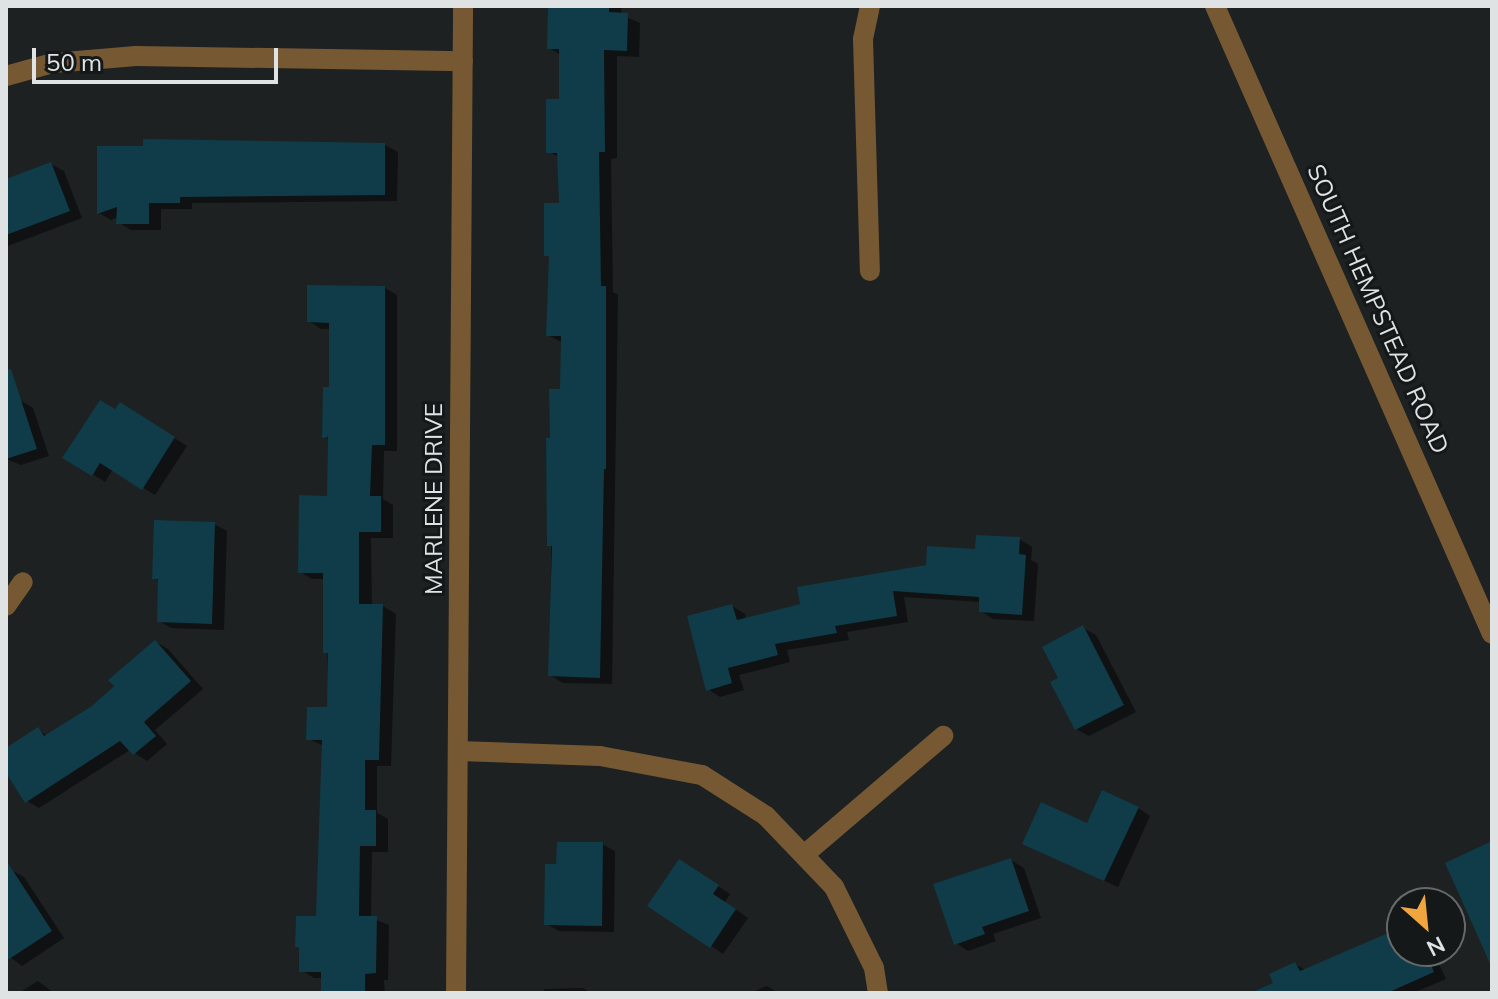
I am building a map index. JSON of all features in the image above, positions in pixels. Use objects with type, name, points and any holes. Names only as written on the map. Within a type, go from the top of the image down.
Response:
[{"type":"street","name":"MARLENE DRIVE","points":[[456,993],[463,6]]},
{"type":"street","points":[[870,6],[863,39],[870,271]]},
{"type":"street","name":"SOUTH HEMPSTEAD ROAD","points":[[1215,6],[1492,634]]},
{"type":"street","points":[[6,76],[53,63],[136,56],[463,61]]},
{"type":"street","points":[[6,606],[23,582]]},
{"type":"street","points":[[805,854],[943,736]]},
{"type":"street","points":[[459,751],[600,756],[702,775],[766,816],[834,887],[874,968],[878,993]]},
{"type":"building","points":[[548,6],[609,6],[609,12],[628,13],[627,51],[604,50],[605,152],[599,152],[601,286],[606,286],[606,469],[600,678],[548,676],[552,546],[547,546],[546,438],[550,438],[549,389],[560,389],[561,336],[546,336],[549,256],[544,256],[544,203],[559,203],[557,153],[546,153],[546,99],[559,99],[559,49],[547,49]]},
{"type":"building","points":[[143,139],[385,143],[385,195],[180,197],[180,203],[149,203],[149,224],[116,224],[117,207],[97,214],[97,146],[143,146]]},
{"type":"building","points":[[51,162],[70,211],[6,235],[6,179]]},
{"type":"building","points":[[307,285],[385,286],[385,445],[372,445],[370,496],[381,496],[381,532],[359,532],[359,604],[383,604],[379,760],[365,760],[365,810],[376,810],[376,846],[360,846],[359,916],[377,916],[376,973],[365,974],[365,993],[321,993],[321,972],[299,972],[299,947],[295,947],[296,916],[316,916],[322,740],[306,740],[307,707],[327,707],[328,653],[323,653],[323,573],[298,573],[299,495],[327,496],[328,437],[322,438],[323,387],[329,387],[329,323],[307,322]]},
{"type":"building","points":[[11,369],[37,449],[6,459],[6,370]]},
{"type":"building","points":[[100,400],[115,409],[120,402],[175,437],[142,490],[100,463],[92,476],[62,458]]},
{"type":"building","points":[[154,520],[215,522],[212,624],[157,622],[158,579],[152,579]]},
{"type":"building","points":[[976,535],[1020,537],[1019,554],[1026,555],[1022,615],[979,612],[979,597],[893,591],[897,616],[835,626],[837,633],[775,644],[778,655],[728,668],[732,683],[706,691],[687,616],[732,604],[737,620],[800,604],[797,587],[926,565],[927,546],[975,549]]},
{"type":"building","points":[[1083,625],[1124,705],[1075,730],[1050,682],[1058,678],[1042,647]]},
{"type":"building","points":[[155,640],[191,681],[144,722],[156,736],[133,755],[120,741],[25,803],[6,773],[6,748],[38,727],[44,736],[92,706],[114,686],[108,680]]},
{"type":"building","points":[[1102,790],[1139,807],[1104,881],[1022,844],[1041,802],[1087,823]]},
{"type":"building","points":[[1492,841],[1492,968],[1466,910],[1466,887],[1456,887],[1445,863]]},
{"type":"building","points":[[557,842],[603,842],[602,926],[544,925],[545,864],[556,864]]},
{"type":"building","points":[[1011,858],[1029,911],[982,927],[985,934],[954,945],[933,884]]},
{"type":"building","points":[[679,859],[719,885],[713,894],[736,909],[710,948],[647,906]]},
{"type":"building","points":[[6,860],[52,931],[6,961]]},
{"type":"building","points":[[1386,934],[1386,967],[1432,967],[1434,972],[1387,993],[1250,993],[1273,983],[1269,974],[1295,962],[1300,971]]}]
